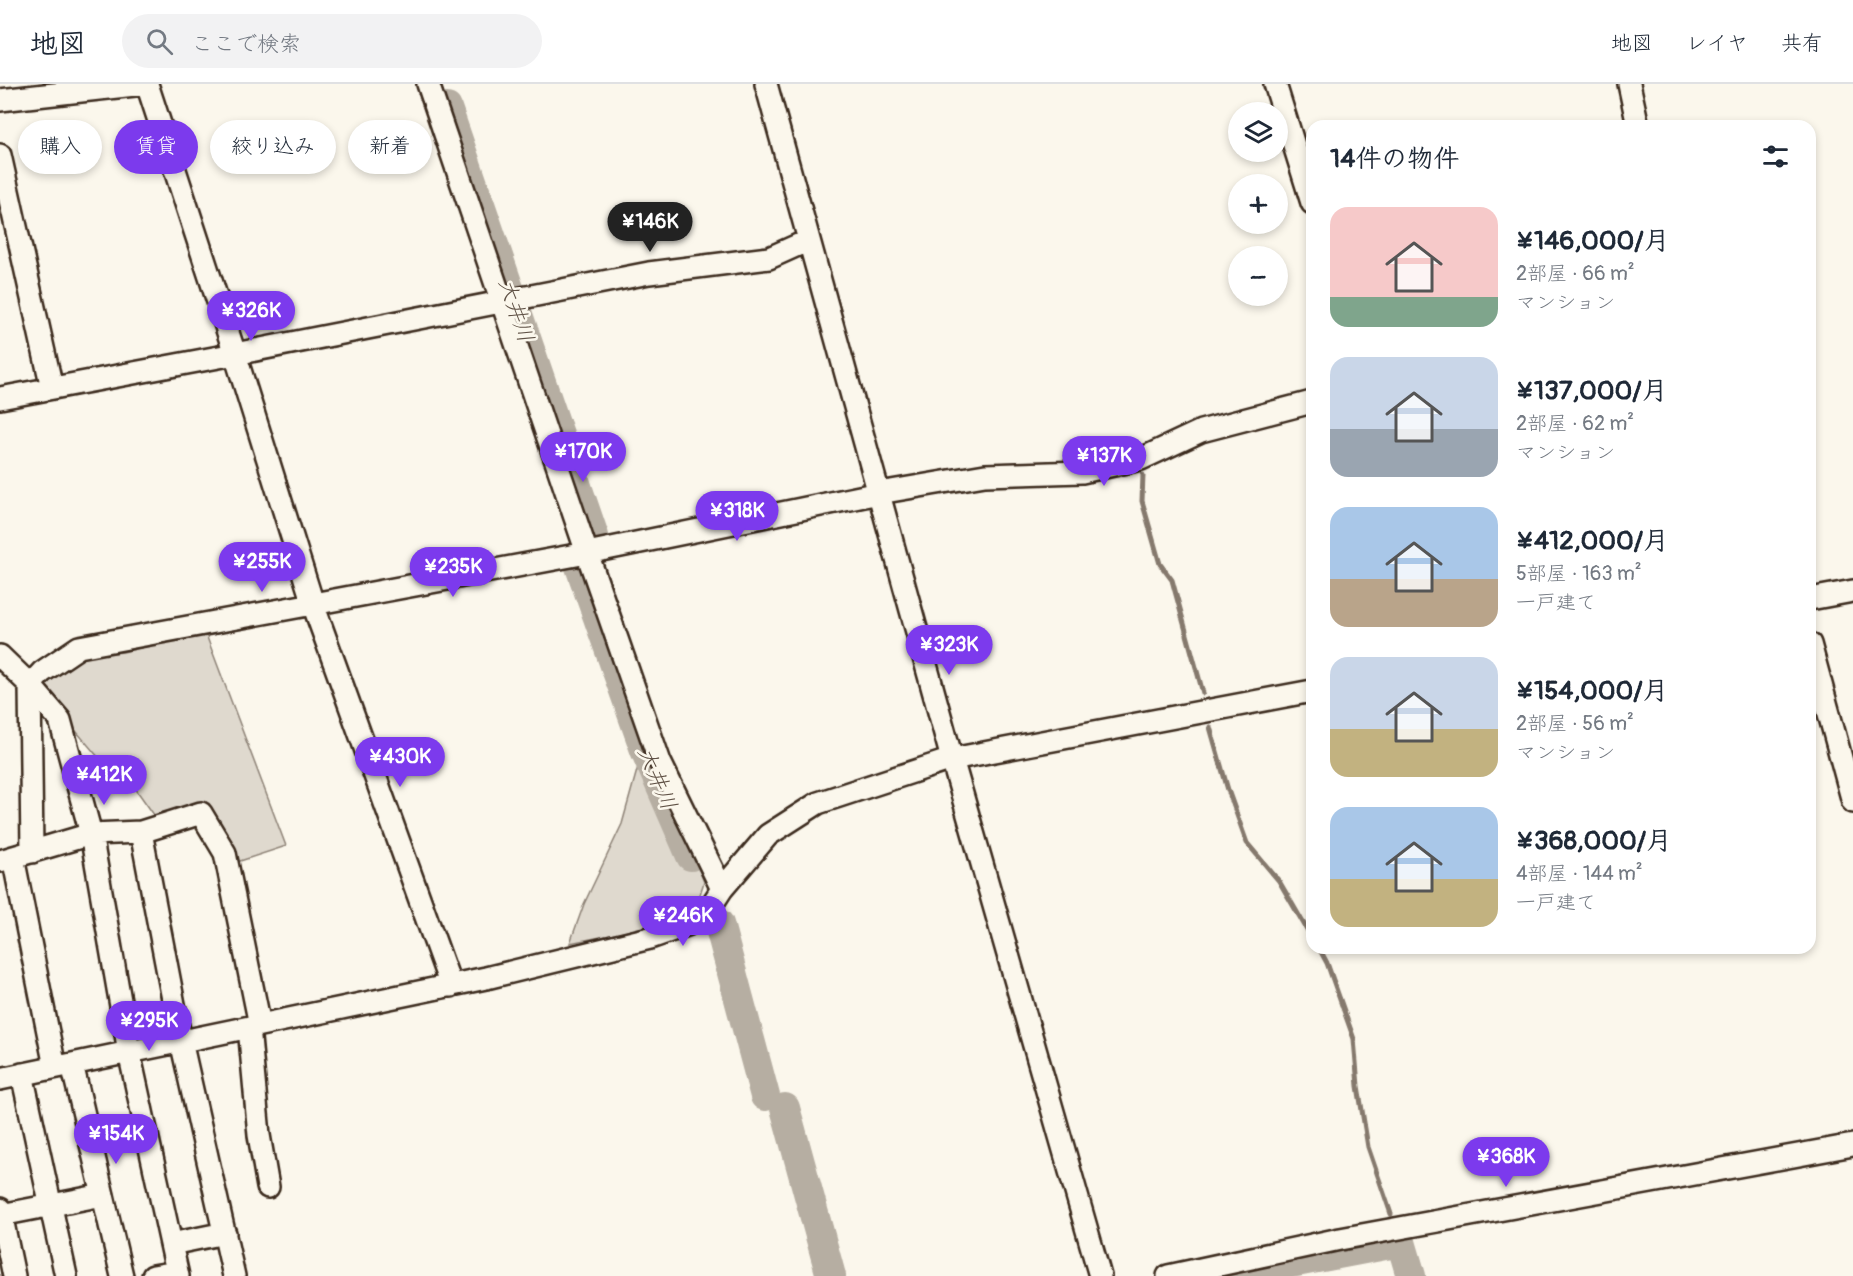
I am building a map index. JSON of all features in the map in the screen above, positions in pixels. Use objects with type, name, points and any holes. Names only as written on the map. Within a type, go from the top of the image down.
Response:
[{"type":"street","points":[[5,94],[146,84],[235,354],[313,604],[451,986]]},
{"type":"street","points":[[428,84],[660,762],[722,889]]},
{"type":"street","points":[[766,84],[952,759],[1100,1276]]},
{"type":"street","points":[[1275,84],[1306,184]]},
{"type":"street","points":[[1629,84],[1637,120]]},
{"type":"street","points":[[0,155],[52,388]]},
{"type":"street","points":[[0,398],[649,273],[769,258],[809,240]]},
{"type":"street","points":[[122,1276],[103,1195],[64,1065],[15,857],[30,685],[42,672],[80,647],[587,553],[879,493],[985,476],[1082,472],[1141,459],[1201,431],[1306,404]]},
{"type":"street","points":[[1816,598],[1853,591]]},
{"type":"street","points":[[0,656],[30,685],[60,720],[91,834],[129,1052],[178,1274],[153,1276]]},
{"type":"street","points":[[1816,666],[1853,802]]},
{"type":"street","points":[[0,1078],[451,986],[650,938],[687,925],[711,906],[722,889],[768,835],[818,803],[952,759],[1306,692]]},
{"type":"street","points":[[15,857],[91,834],[141,832],[201,813],[225,853],[255,1026],[259,1135],[268,1187]]},
{"type":"street","points":[[141,832],[181,1041],[234,1276]]},
{"type":"street","points":[[22,1074],[66,1276]]},
{"type":"street","points":[[1168,1276],[1340,1239],[1853,1145]]},
{"type":"street","points":[[14,1276],[1,1212],[103,1195]]},
{"type":"street","points":[[171,1244],[225,1233]]},
{"type":"shaded area","points":[[205,632],[286,846],[237,862],[200,802],[159,822],[121,768],[111,772],[41,690],[59,666],[81,656],[123,652]]},
{"type":"shaded area","points":[[647,762],[682,840],[683,848],[695,860],[704,882],[697,903],[668,919],[620,933],[570,943],[584,904],[622,824],[639,763]]},
{"type":"waterway","name":"大井川","points":[[447,108],[594,536]]},
{"type":"waterway","points":[[1143,475],[1142,501],[1160,564],[1172,580],[1203,693]]},
{"type":"waterway","name":"大井川","points":[[579,564],[645,750],[691,856]]},
{"type":"waterway","points":[[1210,727],[1228,790],[1247,843],[1279,881],[1306,928]]},
{"type":"waterway","name":"大井川","points":[[719,924],[765,1096]]},
{"type":"waterway","points":[[1322,954],[1354,1039],[1358,1086],[1368,1147],[1391,1214]]},
{"type":"waterway","name":"大井川","points":[[785,1108],[831,1276]]},
{"type":"waterway","name":"大井川","points":[[1223,1276],[1401,1242],[1411,1276]]}]
